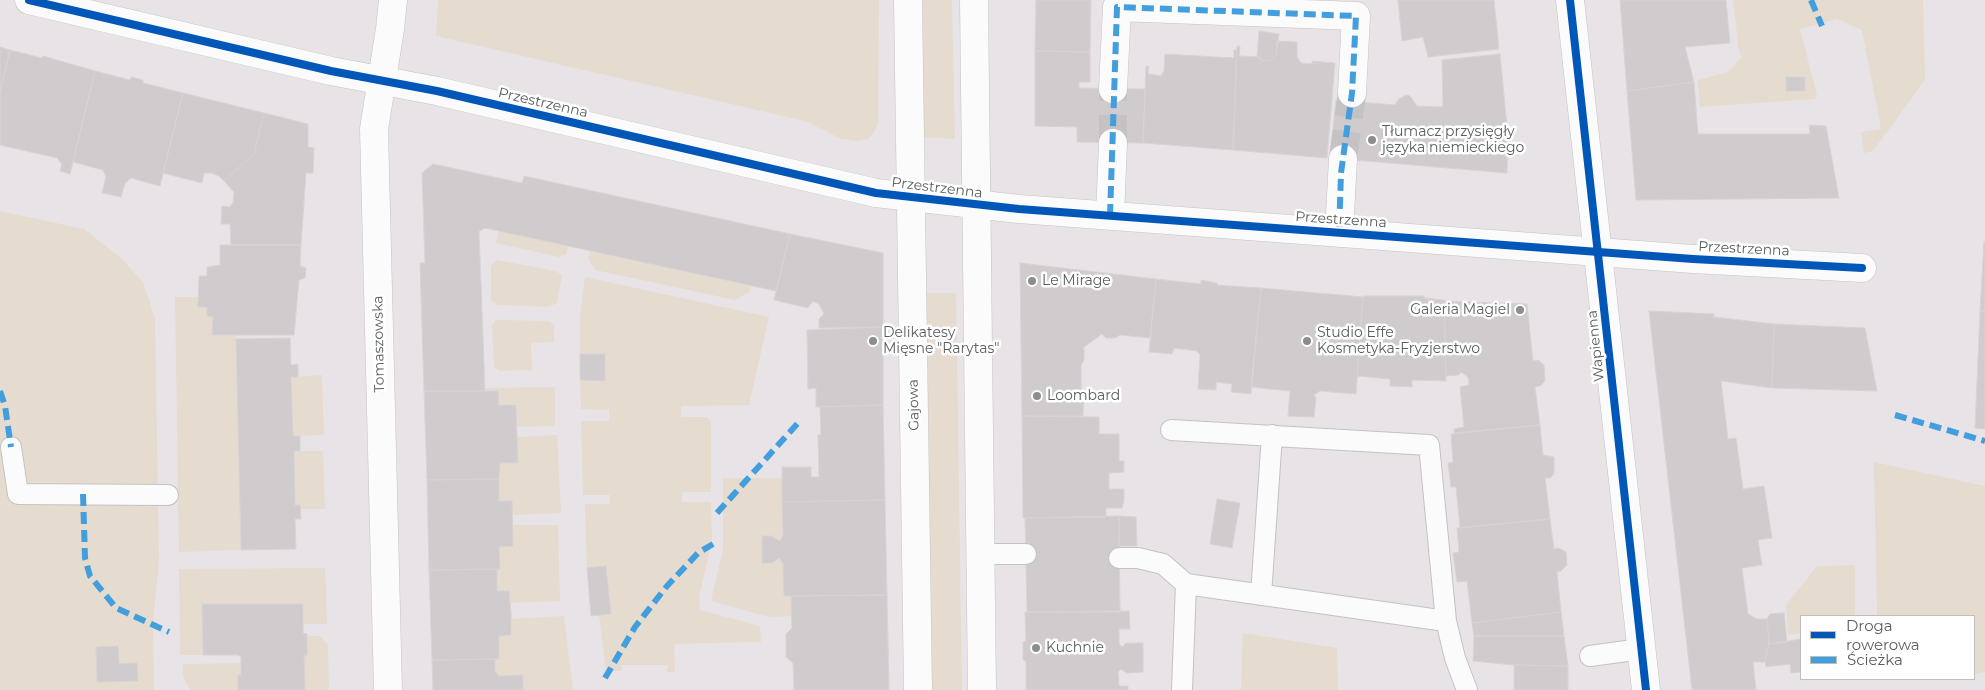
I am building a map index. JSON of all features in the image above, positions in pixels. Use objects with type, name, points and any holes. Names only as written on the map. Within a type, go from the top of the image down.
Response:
[{"type":"street","name":"Przestrzenna","points":[[29,0],[331,72],[437,91],[852,188],[910,197],[976,205],[1110,216],[1693,259],[1862,268]]},
{"type":"street","name":"Tomaszowska","points":[[388,690],[374,129],[393,0]]},
{"type":"street","name":"Gajowa","points":[[908,0],[918,690]]},
{"type":"street","points":[[974,0],[982,690]]},
{"type":"street","name":"Wapienna","points":[[1570,0],[1646,690]]},
{"type":"street","points":[[1113,89],[1117,3],[1356,16],[1352,93]]},
{"type":"street","points":[[1110,216],[1113,143]]},
{"type":"street","points":[[1339,232],[1343,159]]},
{"type":"lane","points":[[1171,430],[1429,445],[1446,621],[1455,658],[1467,690]]},
{"type":"lane","points":[[1261,595],[1272,435]]},
{"type":"lane","points":[[12,446],[18,494],[168,495]]},
{"type":"lane","points":[[980,554],[1026,554]]},
{"type":"lane","points":[[1119,558],[1138,558],[1163,564],[1186,584],[1446,621]]},
{"type":"lane","points":[[1182,690],[1186,584]]},
{"type":"lane","points":[[1590,656],[1641,649]]},
{"type":"shaded area","points":[[438,0],[879,0],[878,124],[868,139],[857,141],[841,139],[805,121],[436,36]]},
{"type":"shaded area","points":[[923,0],[952,0],[955,139],[923,137]]},
{"type":"shaded area","points":[[1733,0],[1923,0],[1925,80],[1873,151],[1864,153],[1861,132],[1881,129],[1862,30],[1837,19],[1800,29],[1817,95],[1815,99],[1700,107],[1698,80],[1728,72],[1742,57],[1739,51]]},
{"type":"shaded area","points":[[0,211],[84,229],[121,258],[143,282],[155,318],[159,558],[153,624],[154,690],[0,690]]},
{"type":"shaded area","points":[[499,231],[568,246],[566,254],[559,257],[496,243]]},
{"type":"shaded area","points":[[590,251],[751,286],[748,293],[735,300],[595,270],[588,258]]},
{"type":"shaded area","points":[[497,260],[555,271],[562,275],[557,303],[548,307],[498,305],[491,301],[491,266]]},
{"type":"shaded area","points":[[585,277],[769,317],[749,405],[681,406],[681,417],[707,417],[711,423],[711,492],[682,492],[682,502],[711,502],[712,541],[699,596],[700,610],[760,626],[761,642],[674,644],[675,672],[667,672],[668,665],[621,665],[622,671],[606,671],[599,615],[611,614],[607,567],[587,568],[585,504],[610,504],[610,495],[583,495],[581,421],[609,421],[609,410],[581,409],[580,380],[605,381],[605,354],[580,354],[580,314]]},
{"type":"shaded area","points":[[926,293],[956,293],[962,690],[932,690]]},
{"type":"shaded area","points":[[175,297],[198,297],[207,307],[207,316],[213,317],[212,335],[235,335],[241,550],[179,552]]},
{"type":"shaded area","points":[[496,320],[549,321],[554,325],[554,342],[531,343],[532,370],[500,371],[494,368],[492,325]]},
{"type":"shaded area","points":[[322,375],[324,435],[293,436],[291,377]]},
{"type":"shaded area","points":[[555,387],[555,426],[517,427],[516,406],[499,405],[498,391],[485,391],[485,388]]},
{"type":"shaded area","points":[[557,435],[561,513],[512,515],[512,501],[499,501],[500,463],[518,463],[517,437]]},
{"type":"shaded area","points":[[294,451],[323,451],[325,509],[300,509],[300,505],[295,505]]},
{"type":"shaded area","points":[[1874,462],[1985,486],[1985,672],[1975,674],[1975,615],[1877,615]]},
{"type":"shaded area","points":[[723,478],[782,478],[783,535],[780,541],[772,536],[762,536],[783,563],[791,596],[792,616],[769,617],[711,601],[723,549]]},
{"type":"shaded area","points":[[512,525],[558,525],[560,601],[510,603],[509,591],[497,591],[497,569],[500,569],[499,547],[513,546]]},
{"type":"shaded area","points":[[1855,565],[1855,615],[1800,615],[1800,633],[1788,635],[1786,605],[1817,566]]},
{"type":"shaded area","points":[[325,568],[327,624],[303,624],[303,604],[202,604],[203,655],[180,655],[179,569]]},
{"type":"shaded area","points":[[564,616],[573,690],[523,690],[523,675],[499,676],[495,671],[495,659],[499,658],[499,636],[511,635],[511,619]]},
{"type":"shaded area","points":[[1243,633],[1337,648],[1338,690],[1241,690]]},
{"type":"shaded area","points":[[307,636],[320,636],[328,645],[329,690],[305,690],[304,656]]},
{"type":"shaded area","points":[[241,663],[241,675],[238,675],[238,690],[190,690],[183,676],[183,664]]},
{"type":"building","points":[[1036,0],[1091,0],[1090,52],[1035,51]]},
{"type":"building","points":[[1398,0],[1494,0],[1499,49],[1428,57],[1423,37],[1402,41]]},
{"type":"building","points":[[1620,0],[1726,0],[1730,43],[1685,47],[1694,82],[1627,91]]},
{"type":"building","points":[[1259,31],[1279,34],[1276,55],[1270,61],[1260,60],[1260,57],[1257,57]]},
{"type":"building","points":[[1277,41],[1297,42],[1297,57],[1301,63],[1312,64],[1312,61],[1335,63],[1327,158],[1233,150],[1237,46],[1240,46],[1239,56],[1260,57],[1260,60],[1270,61],[1276,55]]},
{"type":"building","points":[[0,47],[10,50],[0,93]]},
{"type":"building","points":[[10,50],[42,58],[43,56],[95,71],[70,174],[60,171],[62,164],[57,158],[0,145],[0,93]]},
{"type":"building","points":[[1234,50],[1237,50],[1233,150],[1143,143],[1146,66],[1149,66],[1148,74],[1161,76],[1164,71],[1165,54],[1234,58]]},
{"type":"building","points":[[1035,51],[1090,52],[1090,82],[1079,82],[1079,88],[1145,89],[1143,143],[1077,142],[1077,127],[1035,126]]},
{"type":"building","points":[[1500,54],[1508,136],[1507,173],[1330,158],[1336,100],[1395,105],[1399,99],[1406,95],[1410,96],[1417,106],[1443,107],[1442,60]]},
{"type":"building","points":[[95,71],[130,80],[131,77],[143,80],[143,83],[183,93],[160,186],[131,178],[125,183],[121,197],[102,193],[106,177],[103,170],[73,162]]},
{"type":"building","points":[[1786,77],[1805,77],[1805,91],[1786,91]]},
{"type":"building","points":[[1694,82],[1698,134],[1810,134],[1809,125],[1826,126],[1839,198],[1636,200],[1627,91]]},
{"type":"building","points":[[183,93],[264,113],[254,154],[224,181],[219,176],[211,173],[204,173],[202,183],[163,173]]},
{"type":"building","points":[[264,113],[308,124],[308,147],[314,148],[313,173],[306,173],[301,245],[231,245],[230,224],[221,224],[222,206],[230,207],[233,203],[234,192],[224,181],[254,154]]},
{"type":"building","points":[[433,164],[522,183],[524,176],[790,234],[776,291],[485,228],[479,231],[485,391],[424,391],[420,263],[425,263],[422,173]]},
{"type":"building","points":[[790,234],[883,253],[883,327],[819,328],[819,319],[824,314],[819,304],[813,301],[808,308],[774,300]]},
{"type":"building","points":[[1984,242],[1985,311],[1980,311]]},
{"type":"building","points":[[220,245],[301,245],[300,266],[306,268],[305,278],[299,280],[294,335],[212,335],[213,317],[207,316],[207,307],[198,307],[199,276],[207,276],[207,267],[220,265]]},
{"type":"building","points":[[1020,263],[1156,279],[1150,338],[1120,335],[1115,338],[1106,338],[1102,334],[1083,348],[1084,360],[1081,365],[1081,394],[1084,393],[1083,416],[1022,416]]},
{"type":"building","points":[[1156,279],[1201,284],[1201,280],[1217,283],[1217,285],[1261,288],[1251,394],[1231,392],[1232,384],[1216,382],[1216,390],[1198,389],[1200,355],[1197,351],[1174,348],[1172,354],[1149,352]]},
{"type":"building","points":[[1261,288],[1363,297],[1356,394],[1320,391],[1314,395],[1316,398],[1314,417],[1288,416],[1290,391],[1251,387]]},
{"type":"building","points":[[1363,296],[1424,296],[1424,298],[1444,300],[1446,381],[1412,380],[1412,387],[1390,386],[1390,379],[1357,376]]},
{"type":"building","points":[[1444,301],[1527,304],[1533,361],[1538,360],[1544,365],[1545,381],[1540,386],[1535,387],[1540,425],[1454,433],[1454,429],[1464,427],[1460,387],[1469,385],[1468,377],[1461,372],[1459,375],[1446,376]]},
{"type":"building","points":[[1649,311],[1714,314],[1714,317],[1774,324],[1772,388],[1721,381],[1728,439],[1736,438],[1743,489],[1764,486],[1772,538],[1758,540],[1762,565],[1742,568],[1748,614],[1757,619],[1767,619],[1769,644],[1765,662],[1753,662],[1756,690],[1692,690]]},
{"type":"building","points":[[1980,311],[1985,311],[1985,429],[1975,428]]},
{"type":"building","points":[[1774,324],[1865,328],[1877,391],[1772,388]]},
{"type":"building","points":[[883,327],[883,405],[816,407],[816,388],[808,389],[807,330]]},
{"type":"building","points":[[290,338],[291,365],[298,364],[298,377],[291,377],[293,436],[300,436],[300,451],[294,451],[295,505],[300,505],[301,519],[295,519],[296,549],[241,550],[236,339]]},
{"type":"building","points":[[580,354],[605,354],[605,381],[580,380]]},
{"type":"building","points":[[424,391],[498,391],[499,405],[516,405],[518,463],[500,463],[499,479],[427,480]]},
{"type":"building","points":[[883,405],[885,500],[782,502],[782,467],[811,467],[811,477],[819,477],[818,435],[821,435],[820,407]]},
{"type":"building","points":[[1022,416],[1099,417],[1099,434],[1119,434],[1119,461],[1124,461],[1124,472],[1109,473],[1109,489],[1124,489],[1122,508],[1106,508],[1106,517],[1023,518]]},
{"type":"building","points":[[1540,425],[1543,455],[1554,457],[1554,474],[1550,478],[1545,478],[1550,519],[1460,528],[1456,487],[1451,487],[1448,463],[1453,462],[1451,434]]},
{"type":"building","points":[[499,479],[499,501],[512,501],[513,546],[499,547],[500,569],[429,570],[427,480]]},
{"type":"building","points":[[1217,499],[1240,503],[1232,548],[1210,544]]},
{"type":"building","points":[[885,500],[887,595],[784,596],[783,563],[779,558],[772,563],[762,563],[762,536],[772,536],[780,541],[783,535],[782,502]]},
{"type":"building","points":[[1119,516],[1120,612],[1027,612],[1025,518]]},
{"type":"building","points":[[1119,516],[1136,517],[1137,546],[1119,546]]},
{"type":"building","points":[[1550,519],[1554,549],[1559,548],[1566,552],[1567,565],[1557,572],[1561,612],[1472,623],[1467,581],[1457,582],[1453,553],[1459,552],[1457,528]]},
{"type":"building","points":[[606,566],[611,614],[591,616],[587,568]]},
{"type":"building","points":[[497,569],[497,591],[509,591],[511,613],[511,635],[499,636],[499,659],[432,660],[429,570]]},
{"type":"building","points":[[887,595],[889,690],[794,690],[793,663],[786,657],[786,634],[792,628],[791,596]]},
{"type":"building","points":[[202,604],[303,604],[303,633],[307,634],[307,655],[304,656],[305,690],[238,690],[238,675],[241,675],[241,657],[238,655],[203,655]]},
{"type":"building","points":[[1129,611],[1130,629],[1119,629],[1119,644],[1122,647],[1126,643],[1143,643],[1143,672],[1127,673],[1121,669],[1118,672],[1119,686],[1128,686],[1128,690],[1026,690],[1026,661],[1023,660],[1023,642],[1026,641],[1025,612]]},
{"type":"building","points":[[1561,612],[1564,636],[1474,636],[1472,623]]},
{"type":"building","points":[[1784,613],[1787,642],[1769,644],[1767,619],[1770,614]]},
{"type":"building","points":[[1474,636],[1564,636],[1568,666],[1514,665],[1473,661]]},
{"type":"building","points":[[1800,639],[1800,672],[1791,673],[1790,664],[1766,667],[1765,662],[1769,644]]},
{"type":"building","points":[[118,646],[119,664],[137,663],[138,681],[97,682],[96,647]]},
{"type":"building","points":[[495,659],[495,671],[499,676],[523,675],[523,690],[433,690],[432,660]]},
{"type":"building","points":[[1514,665],[1568,666],[1568,690],[1514,690]]},
{"type":"tunnel","points":[[1113,89],[1113,143]]},
{"type":"tunnel","points":[[1343,159],[1352,93]]},
{"type":"marked path","points":[[1811,0],[1822,26]]},
{"type":"marked path","points":[[1110,216],[1117,7],[1356,16],[1352,93],[1341,173],[1339,233]]},
{"type":"marked path","points":[[0,391],[5,406],[11,447]]},
{"type":"marked path","points":[[1895,415],[1985,441]]},
{"type":"marked path","points":[[717,513],[798,423]]},
{"type":"marked path","points":[[83,494],[85,558],[90,576],[116,608],[169,632]]},
{"type":"marked path","points":[[605,678],[635,627],[667,586],[698,553],[718,541]]},
{"type":"cycle path","points":[[29,0],[331,71],[437,91],[876,193],[1019,209],[1693,259],[1862,268]]},
{"type":"cycle path","points":[[1570,0],[1646,690]]},
{"type":"place","name":"Tłumacz przysięgły języka niemieckiego","points":[[1372,140]]},
{"type":"place","name":"Le Mirage","points":[[1032,281]]},
{"type":"place","name":"Galeria Magiel","points":[[1520,310]]},
{"type":"place","name":"Delikatesy Mięsne \"Rarytas\"","points":[[873,341]]},
{"type":"place","name":"Studio Effe Kosmetyka-Fryzjerstwo","points":[[1307,341]]},
{"type":"place","name":"Loombard","points":[[1037,396]]},
{"type":"place","name":"Kuchnie","points":[[1036,648]]}]
